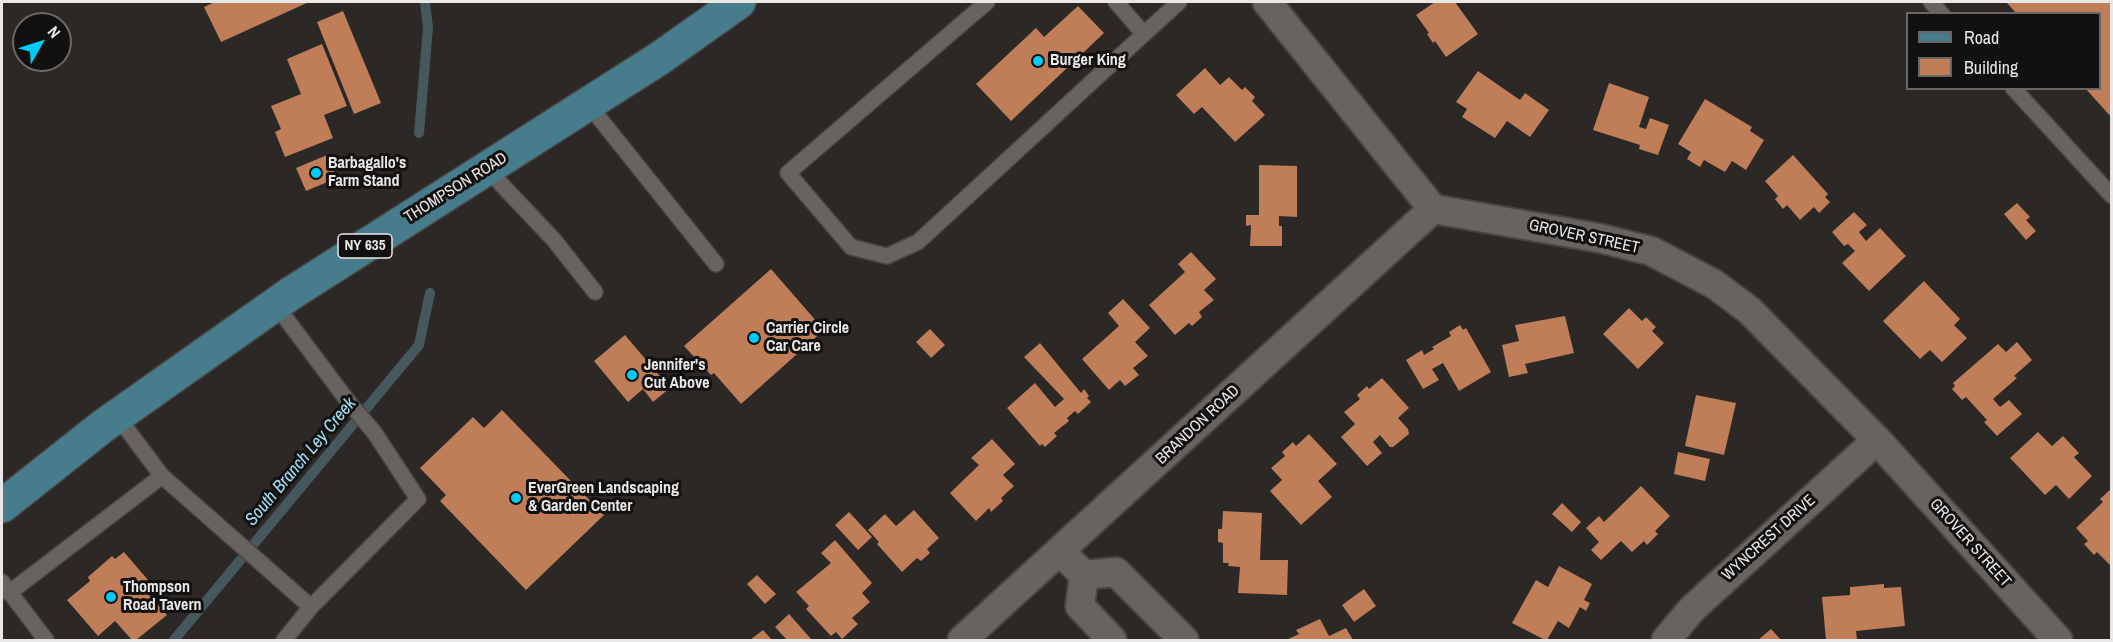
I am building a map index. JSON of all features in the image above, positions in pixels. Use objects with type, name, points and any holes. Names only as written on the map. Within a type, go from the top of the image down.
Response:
[{"type":"main road","name":"THOMPSON ROAD","points":[[2,506],[117,416],[275,304],[588,104],[697,33],[739,2]]},
{"type":"street","points":[[1267,2],[1433,209]]},
{"type":"street","name":"GROVER STREET","points":[[1433,209],[1599,238],[1651,251],[1704,279],[1749,309],[1877,440],[2058,640]]},
{"type":"street","name":"BRANDON ROAD","points":[[962,640],[1433,209]]},
{"type":"street","name":"WYNCREST DRIVE","points":[[1666,640],[1692,609],[1877,440]]},
{"type":"street","points":[[1060,551],[1084,575]]},
{"type":"street","points":[[1084,575],[1116,572],[1184,640]]},
{"type":"street","points":[[1084,575],[1080,606],[1112,640]]},
{"type":"lane","points":[[987,2],[788,172],[851,247],[887,256],[918,242],[1179,2]]},
{"type":"lane","points":[[1116,2],[1144,34]]},
{"type":"lane","points":[[2015,90],[2112,196]]},
{"type":"lane","points":[[588,104],[716,264]]},
{"type":"lane","points":[[487,169],[554,240],[595,292]]},
{"type":"lane","points":[[275,304],[350,404],[374,432],[418,499],[311,607],[284,640]]},
{"type":"lane","points":[[117,416],[162,476],[311,607]]},
{"type":"lane","points":[[46,640],[5,587],[162,476]]},
{"type":"building","points":[[215,2],[309,2],[221,42],[204,7]]},
{"type":"building","points":[[1435,2],[1455,2],[1478,34],[1446,57],[1435,41],[1433,43],[1416,15]]},
{"type":"building","points":[[2006,2],[2112,2],[2112,118],[2087,90],[2101,90],[2101,12],[2015,12]]},
{"type":"building","name":"Burger King","points":[[1078,6],[1104,33],[1011,121],[976,84],[1036,28],[1044,37]]},
{"type":"building","points":[[343,11],[381,103],[354,114],[317,22]]},
{"type":"building","points":[[322,44],[347,106],[324,115],[333,138],[285,157],[275,132],[281,129],[271,106],[301,94],[287,59]]},
{"type":"building","points":[[1205,68],[1220,85],[1229,77],[1242,90],[1245,87],[1255,97],[1252,101],[1265,115],[1235,142],[1202,107],[1194,114],[1176,95]]},
{"type":"building","points":[[1478,71],[1520,100],[1525,93],[1549,110],[1530,137],[1507,121],[1495,138],[1462,117],[1467,109],[1456,102]]},
{"type":"building","points":[[1609,83],[1649,97],[1639,127],[1646,129],[1650,118],[1669,125],[1658,155],[1639,149],[1640,145],[1593,130]]},
{"type":"building","points":[[1705,99],[1752,127],[1750,131],[1764,140],[1746,170],[1732,161],[1725,172],[1704,160],[1700,167],[1687,159],[1691,152],[1678,144]]},
{"type":"building","name":"Barbagallo's Farm Stand","points":[[327,155],[337,178],[306,191],[296,168]]},
{"type":"building","points":[[1793,155],[1828,194],[1825,197],[1830,202],[1819,213],[1814,207],[1800,220],[1787,205],[1783,209],[1775,199],[1778,196],[1765,181]]},
{"type":"building","points":[[1259,165],[1297,166],[1297,217],[1279,216],[1279,226],[1282,226],[1282,246],[1250,246],[1251,225],[1246,226],[1246,215],[1259,215]]},
{"type":"building","points":[[2017,203],[2030,217],[2026,220],[2036,231],[2026,240],[2004,214]]},
{"type":"building","points":[[1854,212],[1867,225],[1859,232],[1866,241],[1880,228],[1906,256],[1869,291],[1842,263],[1855,251],[1848,244],[1844,246],[1832,232]]},
{"type":"building","points":[[1191,252],[1216,279],[1204,290],[1214,300],[1199,312],[1202,317],[1192,326],[1189,323],[1175,335],[1149,305],[1185,272],[1178,264]]},
{"type":"building","name":"Carrier Circle Car Care","points":[[771,269],[824,330],[741,404],[714,373],[711,375],[684,346]]},
{"type":"building","points":[[1924,281],[1960,319],[1954,325],[1967,338],[1942,362],[1930,350],[1920,359],[1883,321]]},
{"type":"building","points":[[1123,299],[1150,328],[1135,342],[1148,356],[1133,368],[1139,375],[1125,386],[1120,380],[1109,390],[1082,359],[1119,326],[1108,313]]},
{"type":"building","points":[[1629,308],[1642,321],[1646,317],[1656,327],[1652,331],[1664,343],[1638,369],[1603,334]]},
{"type":"building","points":[[1565,316],[1574,353],[1525,364],[1528,373],[1509,377],[1502,345],[1519,341],[1515,325]]},
{"type":"building","points":[[1460,325],[1463,330],[1466,328],[1491,372],[1459,391],[1443,363],[1432,369],[1439,380],[1423,389],[1406,360],[1422,350],[1424,355],[1434,349],[1432,347],[1451,336],[1449,332]]},
{"type":"building","points":[[930,329],[945,345],[931,358],[916,342]]},
{"type":"building","name":"Jennifer's Cut Above","points":[[625,335],[670,388],[653,402],[643,389],[628,402],[594,361]]},
{"type":"building","points":[[2017,342],[2032,360],[2014,376],[2017,378],[1993,399],[2000,407],[2009,400],[2022,414],[1997,436],[1984,422],[1987,420],[1966,397],[1962,400],[1952,389],[1955,386],[1953,383],[1998,344],[2006,352]]},
{"type":"building","points":[[1040,343],[1081,393],[1084,389],[1091,402],[1078,414],[1075,411],[1067,418],[1069,421],[1054,433],[1057,436],[1045,447],[1042,444],[1040,446],[1007,408],[1035,383],[1055,407],[1064,399],[1024,357]]},
{"type":"building","points":[[1382,378],[1409,408],[1398,418],[1408,429],[1409,434],[1393,447],[1390,447],[1380,435],[1373,442],[1382,453],[1367,466],[1341,437],[1355,424],[1344,412],[1360,399],[1357,395],[1367,386],[1369,389]]},
{"type":"building","points":[[1696,395],[1736,403],[1724,455],[1685,446]]},
{"type":"building","name":"EverGreen Landscaping & Garden Center","points":[[502,410],[604,515],[526,590],[440,501],[446,495],[420,468],[473,417],[484,428]]},
{"type":"building","points":[[2038,432],[2052,446],[2063,436],[2079,453],[2074,457],[2092,476],[2069,499],[2056,485],[2045,495],[2010,458]]},
{"type":"building","points":[[1309,434],[1337,464],[1318,481],[1332,497],[1301,525],[1270,491],[1282,480],[1271,468],[1285,456],[1282,452],[1293,442],[1296,446]]},
{"type":"building","points":[[992,439],[1015,464],[1003,475],[1014,486],[1001,498],[1003,501],[991,512],[989,508],[976,521],[950,493],[979,465],[971,458]]},
{"type":"building","points":[[1678,452],[1710,459],[1705,481],[1674,474]]},
{"type":"building","points":[[1641,486],[1670,516],[1655,531],[1658,534],[1647,545],[1644,541],[1632,552],[1621,541],[1601,560],[1591,550],[1599,542],[1586,528],[1599,516],[1604,522]]},
{"type":"building","points":[[2112,488],[2112,564],[2110,565],[2097,552],[2094,555],[2084,544],[2088,541],[2076,528],[2103,502],[2100,499]]},
{"type":"building","points":[[1562,503],[1581,522],[1572,532],[1552,514]]},
{"type":"building","points":[[914,510],[939,538],[927,549],[930,553],[921,561],[917,558],[902,572],[877,544],[879,542],[868,530],[885,514],[896,526]]},
{"type":"building","points":[[1223,511],[1262,513],[1260,560],[1288,560],[1287,595],[1238,593],[1240,567],[1223,563],[1223,543],[1218,542],[1218,529],[1222,529]]},
{"type":"building","points":[[849,512],[872,537],[858,550],[835,525]]},
{"type":"building","points":[[835,540],[872,583],[862,593],[870,602],[852,618],[858,624],[842,639],[836,632],[831,636],[806,609],[809,606],[796,592],[831,563],[821,553]]},
{"type":"building","name":"Thompson Road Tavern","points":[[124,552],[154,587],[147,593],[167,615],[136,640],[132,640],[115,621],[98,636],[67,600],[90,581],[88,577],[112,556],[115,559]]},
{"type":"building","points":[[1559,566],[1592,584],[1584,600],[1590,603],[1586,611],[1580,607],[1569,628],[1558,621],[1545,640],[1512,623],[1536,580],[1548,587]]},
{"type":"building","points":[[757,575],[776,594],[765,604],[747,584]]},
{"type":"building","points":[[1884,584],[1884,588],[1901,587],[1905,626],[1856,631],[1857,640],[1826,640],[1822,597],[1850,595],[1850,587]]},
{"type":"building","points":[[1364,589],[1376,606],[1354,622],[1342,605]]},
{"type":"building","points":[[789,614],[812,640],[787,640],[775,627]]},
{"type":"building","points":[[1320,619],[1329,636],[1346,628],[1353,640],[1286,640],[1299,634],[1296,630]]},
{"type":"building","points":[[1771,629],[1781,640],[1758,640]]},
{"type":"building","points":[[763,630],[772,640],[750,640]]},
{"type":"waterway","name":"South Branch Ley Creek","points":[[419,133],[428,28],[425,2]]},
{"type":"waterway","name":"South Branch Ley Creek","points":[[174,640],[419,345],[430,293]]},
{"type":"place","name":"Burger King","points":[[1038,61]]},
{"type":"place","name":"Barbagallo's Farm Stand","points":[[316,173]]},
{"type":"place","name":"Carrier Circle Car Care","points":[[754,338]]},
{"type":"place","name":"Jennifer's Cut Above","points":[[632,375]]},
{"type":"place","name":"EverGreen Landscaping & Garden Center","points":[[516,498]]},
{"type":"place","name":"Thompson Road Tavern","points":[[111,597]]}]
